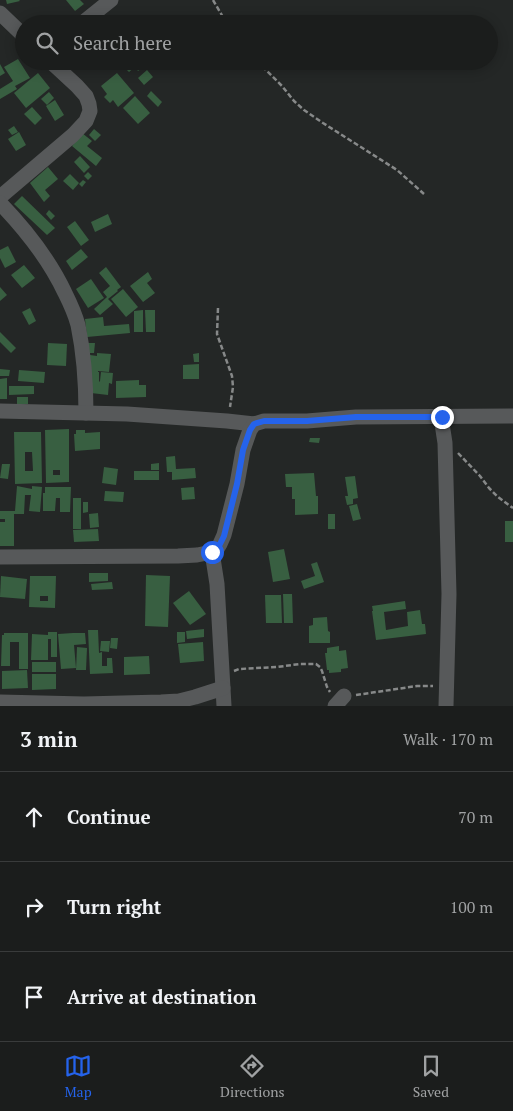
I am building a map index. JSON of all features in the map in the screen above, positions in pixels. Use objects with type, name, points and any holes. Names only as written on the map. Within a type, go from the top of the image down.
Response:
[{"type":"street","points":[[93,15],[112,0]]},
{"type":"street","points":[[0,13],[15,27]]},
{"type":"street","points":[[0,197],[86,121],[90,111],[86,96],[60,70]]},
{"type":"street","points":[[0,203],[16,219],[40,250],[55,273],[72,307],[83,355],[86,413]]},
{"type":"street","points":[[0,411],[161,416],[254,424],[264,421],[307,421],[356,417],[513,416]]},
{"type":"street","points":[[442,417],[446,443],[449,594],[446,706]]},
{"type":"street","points":[[0,557],[178,556],[212,552],[217,549],[224,536],[243,450],[254,424]]},
{"type":"street","points":[[212,552],[217,593],[224,706]]},
{"type":"street","points":[[0,702],[68,705],[179,701],[195,697],[222,683]]},
{"type":"path","points":[[213,0],[222,15]]},
{"type":"path","points":[[266,70],[304,110],[397,170],[424,194]]},
{"type":"path","points":[[218,308],[218,341],[230,370],[233,387],[227,421]]},
{"type":"path","points":[[446,443],[468,463],[498,497],[513,508]]},
{"type":"path","points":[[222,683],[231,672],[240,669],[310,663],[320,667],[328,691],[340,701],[426,685],[446,688]]},
{"type":"building","points":[[6,0],[19,0],[20,1],[7,4]]},
{"type":"building","points":[[66,0],[80,0],[84,4],[75,11]]},
{"type":"building","points":[[15,61],[15,70],[25,70],[30,78],[15,86],[17,89],[0,99],[0,89],[13,81],[4,67]]},
{"type":"building","points":[[0,64],[5,73],[0,76]]},
{"type":"building","points":[[147,70],[153,77],[144,85],[138,78]]},
{"type":"building","points":[[38,73],[50,88],[26,108],[14,93]]},
{"type":"building","points":[[117,73],[134,93],[118,107],[113,100],[110,103],[104,97],[107,94],[101,86]]},
{"type":"building","points":[[151,91],[162,102],[158,107],[147,96]]},
{"type":"building","points":[[49,92],[54,98],[47,105],[41,99]]},
{"type":"building","points":[[135,96],[150,113],[138,124],[123,108]]},
{"type":"building","points":[[55,100],[64,115],[55,121],[46,106]]},
{"type":"building","points":[[32,107],[42,118],[35,125],[24,114]]},
{"type":"building","points":[[14,126],[18,132],[12,135],[8,130]]},
{"type":"building","points":[[94,129],[101,135],[95,141],[89,135]]},
{"type":"building","points":[[19,132],[26,145],[16,151],[8,139]]},
{"type":"building","points":[[82,133],[92,141],[87,146],[102,158],[96,166],[72,146]]},
{"type":"building","points":[[80,156],[90,167],[84,173],[74,162]]},
{"type":"building","points":[[48,167],[58,179],[45,190],[50,196],[44,202],[30,183]]},
{"type":"building","points":[[88,172],[92,176],[88,180],[84,176]]},
{"type":"building","points":[[70,174],[79,183],[73,190],[63,181]]},
{"type":"building","points":[[83,180],[86,182],[82,187],[79,184]]},
{"type":"building","points":[[22,196],[55,228],[47,235],[14,204]]},
{"type":"building","points":[[49,210],[55,216],[51,220],[46,214]]},
{"type":"building","points":[[108,214],[112,224],[95,232],[91,222]]},
{"type":"building","points":[[75,221],[89,240],[81,246],[67,227]]},
{"type":"building","points":[[8,246],[16,262],[5,268],[0,258],[0,250]]},
{"type":"building","points":[[81,249],[88,257],[72,270],[66,261]]},
{"type":"building","points":[[24,265],[35,278],[22,288],[11,275]]},
{"type":"building","points":[[106,267],[121,287],[108,299],[113,304],[100,315],[94,309],[107,297],[103,292],[110,286],[99,273]]},
{"type":"building","points":[[148,272],[152,279],[147,283],[155,293],[143,302],[130,286]]},
{"type":"building","points":[[91,279],[104,298],[88,308],[76,289]]},
{"type":"building","points":[[0,287],[7,295],[0,301]]},
{"type":"building","points":[[123,289],[138,307],[126,317],[111,299]]},
{"type":"building","points":[[30,308],[36,321],[29,325],[22,312]]},
{"type":"building","points":[[143,310],[143,332],[134,332],[134,311]]},
{"type":"building","points":[[145,310],[155,310],[155,332],[146,332]]},
{"type":"building","points":[[103,317],[104,326],[129,324],[130,333],[87,337],[85,319]]},
{"type":"building","points":[[0,332],[16,348],[11,353],[0,342]]},
{"type":"building","points":[[48,343],[67,344],[66,366],[47,365]]},
{"type":"building","points":[[88,343],[95,343],[94,353],[88,353]]},
{"type":"building","points":[[97,353],[111,354],[109,372],[98,371],[99,382],[101,372],[113,373],[112,384],[109,383],[108,395],[91,393],[90,355],[97,356]]},
{"type":"building","points":[[199,353],[199,362],[194,362],[193,354]]},
{"type":"building","points":[[199,364],[199,379],[183,379],[183,365]]},
{"type":"building","points":[[0,369],[10,370],[9,376],[0,376]]},
{"type":"building","points":[[19,370],[45,372],[44,383],[18,381]]},
{"type":"building","points":[[7,378],[7,399],[0,399],[0,379]]},
{"type":"building","points":[[139,380],[139,385],[146,385],[146,397],[116,398],[116,381]]},
{"type":"building","points":[[9,386],[34,386],[34,394],[9,395]]},
{"type":"building","points":[[17,397],[28,397],[28,404],[17,404]]},
{"type":"building","points":[[69,429],[69,482],[46,483],[45,430]],"holes":[[[53,470],[60,470],[60,475],[53,475]]]},
{"type":"building","points":[[76,430],[85,430],[85,433],[100,432],[100,449],[75,451],[74,434],[76,434]]},
{"type":"building","points":[[14,432],[41,432],[42,483],[15,484]],"holes":[[[25,452],[32,452],[33,471],[25,471]]]},
{"type":"building","points":[[310,438],[320,438],[319,443],[309,442]]},
{"type":"building","points":[[175,456],[176,469],[195,468],[196,478],[172,480],[172,472],[167,472],[166,457]]},
{"type":"building","points":[[159,463],[159,470],[151,470],[151,464]]},
{"type":"building","points":[[2,464],[10,464],[8,479],[0,478]]},
{"type":"building","points":[[104,467],[118,469],[116,485],[102,483]]},
{"type":"building","points":[[134,471],[159,471],[159,480],[134,480]]},
{"type":"building","points":[[314,473],[316,496],[318,496],[318,514],[295,515],[295,499],[292,499],[292,487],[286,487],[285,474]]},
{"type":"building","points":[[355,476],[358,498],[353,499],[353,504],[347,505],[345,496],[348,496],[345,477]]},
{"type":"building","points":[[17,486],[32,489],[32,486],[42,487],[40,512],[29,511],[31,495],[25,495],[24,514],[14,514],[14,546],[0,546],[0,522],[5,522],[5,519],[0,519],[0,511],[15,511]]},
{"type":"building","points":[[45,487],[71,487],[70,512],[60,512],[60,498],[56,498],[55,511],[43,511]]},
{"type":"building","points":[[194,487],[195,499],[182,500],[181,488]]},
{"type":"building","points":[[105,491],[124,492],[123,502],[104,501]]},
{"type":"building","points":[[73,498],[81,498],[81,529],[73,529]]},
{"type":"building","points":[[83,502],[88,502],[88,512],[83,513]]},
{"type":"building","points":[[357,504],[361,519],[353,521],[349,506]]},
{"type":"building","points":[[98,513],[99,527],[90,528],[89,514]]},
{"type":"building","points":[[328,514],[335,514],[335,529],[328,529]]},
{"type":"building","points":[[505,521],[513,521],[513,542],[505,542]]},
{"type":"building","points":[[98,529],[99,541],[74,542],[73,530]]},
{"type":"building","points":[[284,549],[290,579],[273,582],[268,552]]},
{"type":"building","points":[[317,562],[324,582],[304,589],[301,581],[315,576],[311,564]]},
{"type":"building","points":[[89,573],[108,573],[108,581],[89,582]]},
{"type":"building","points":[[146,575],[170,576],[168,627],[145,626]]},
{"type":"building","points":[[1,576],[27,579],[25,599],[0,597]]},
{"type":"building","points":[[30,576],[56,576],[55,608],[29,607]],"holes":[[[40,596],[48,596],[48,601],[40,601]]]},
{"type":"building","points":[[112,582],[113,589],[92,590],[91,584]]},
{"type":"building","points":[[189,591],[206,614],[190,625],[173,603]]},
{"type":"building","points":[[283,594],[292,594],[293,623],[284,623]]},
{"type":"building","points":[[265,595],[281,595],[282,623],[266,623]]},
{"type":"building","points":[[405,601],[406,609],[384,612],[386,630],[408,626],[407,612],[420,610],[426,634],[376,640],[372,606]]},
{"type":"building","points":[[327,617],[330,643],[309,643],[309,626],[313,625],[313,618]]},
{"type":"building","points":[[204,629],[204,637],[187,639],[186,631]]},
{"type":"building","points":[[88,630],[98,630],[99,653],[102,652],[102,666],[107,666],[107,658],[112,658],[113,673],[90,674]]},
{"type":"building","points":[[48,632],[57,632],[57,657],[51,657],[51,639],[48,639],[48,660],[31,660],[32,634],[48,635]]},
{"type":"building","points":[[177,632],[185,632],[185,642],[177,643]]},
{"type":"building","points":[[4,633],[28,633],[28,669],[19,669],[19,642],[10,642],[10,666],[1,666],[2,635]]},
{"type":"building","points":[[85,633],[86,644],[74,645],[76,668],[61,669],[58,634]]},
{"type":"building","points":[[111,638],[118,638],[117,649],[110,648]]},
{"type":"building","points":[[101,641],[110,641],[109,652],[100,651]]},
{"type":"building","points":[[203,642],[204,661],[180,663],[178,644]]},
{"type":"building","points":[[339,646],[339,651],[346,650],[348,668],[341,669],[341,672],[329,673],[325,653],[327,653],[327,648]]},
{"type":"building","points":[[77,647],[87,648],[86,670],[76,670]]},
{"type":"building","points":[[149,656],[150,674],[124,675],[124,657]]},
{"type":"building","points":[[32,662],[56,662],[56,672],[32,672]]},
{"type":"building","points":[[27,670],[28,688],[2,689],[2,671]]},
{"type":"building","points":[[32,674],[56,674],[56,689],[32,690]]},
{"type":"route","points":[[212,552],[217,549],[224,536],[243,450],[254,424],[264,421],[307,421],[356,417],[442,417]]}]
